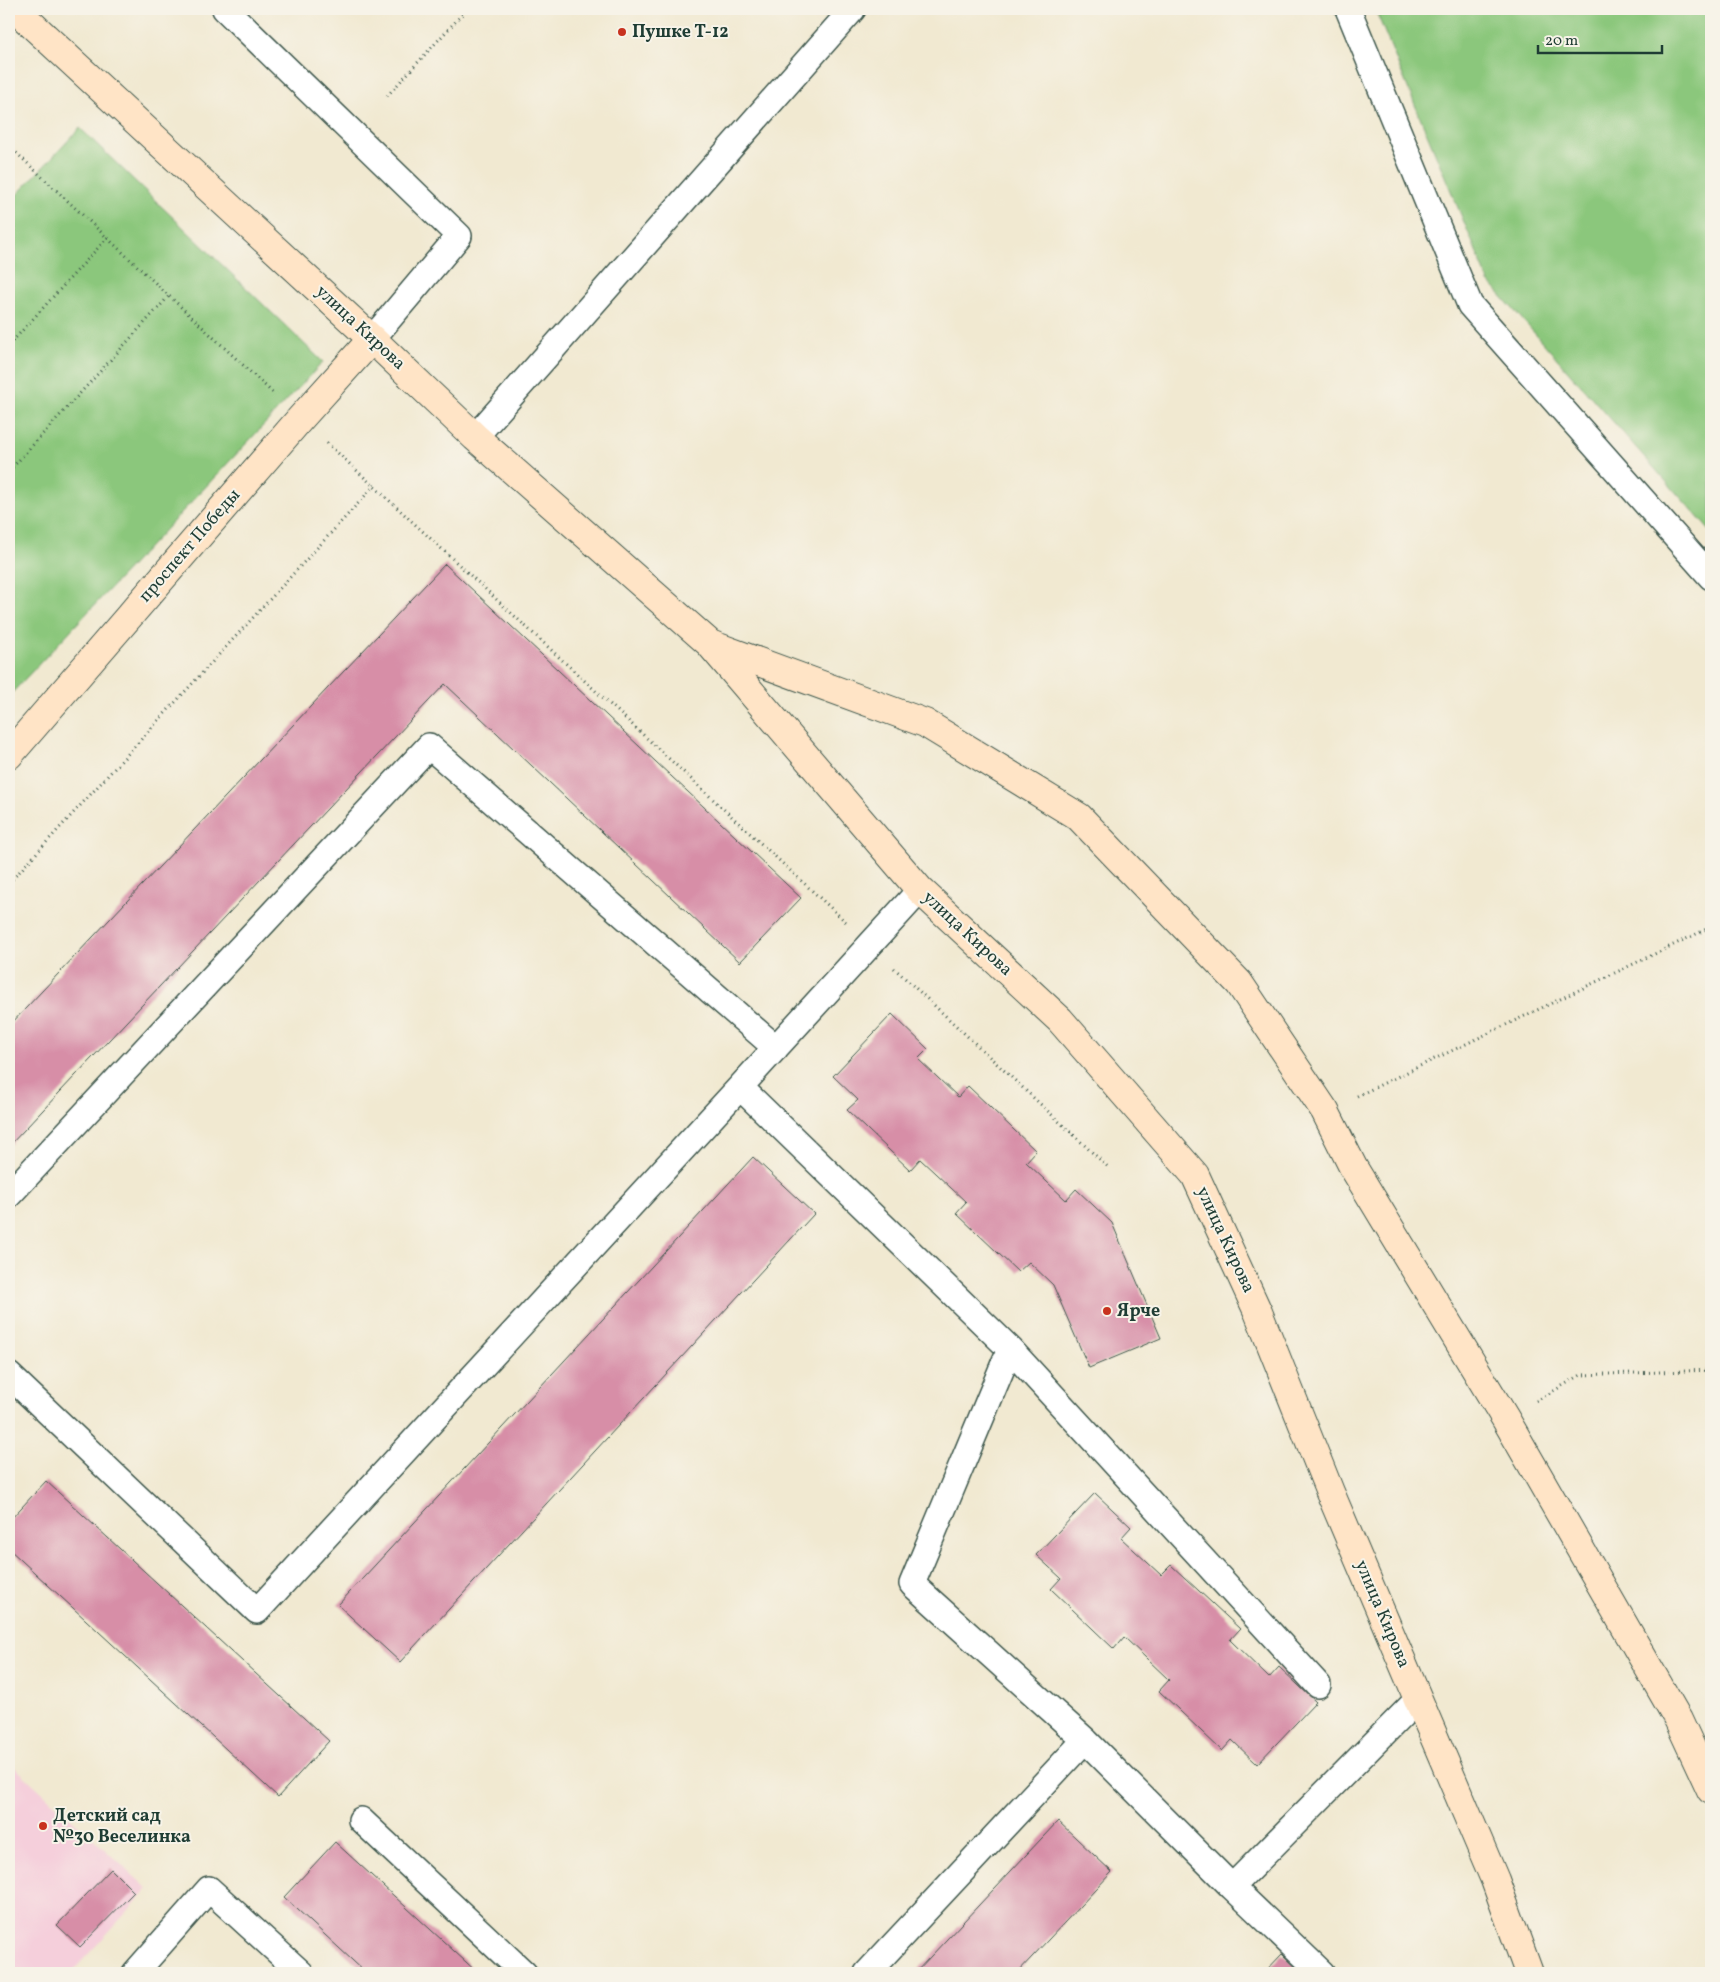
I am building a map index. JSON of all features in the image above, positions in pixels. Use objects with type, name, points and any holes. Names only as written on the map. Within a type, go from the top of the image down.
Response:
[{"type":"main road","name":"улица Кирова","points":[[21,11],[475,437],[709,643],[920,890],[1060,1020],[1195,1175],[1258,1312],[1334,1501],[1495,1880],[1529,1973]]},
{"type":"main road","name":"проспект Победы","points":[[9,755],[300,419],[372,339]]},
{"type":"main road","name":"улица Кирова","points":[[709,643],[925,723],[1079,817],[1239,983],[1325,1111],[1353,1167],[1505,1418],[1678,1719],[1711,1790]]},
{"type":"lane","points":[[225,9],[459,236],[372,339]]},
{"type":"lane","points":[[475,437],[853,9]]},
{"type":"lane","points":[[1348,9],[1470,305],[1711,577]]},
{"type":"lane","points":[[9,1195],[429,746],[776,1048]]},
{"type":"lane","points":[[9,1375],[257,1611],[920,890]]},
{"type":"lane","points":[[740,1086],[1010,1349],[1318,1685]]},
{"type":"lane","points":[[1010,1349],[912,1584],[1085,1740],[1232,1887],[1322,1973]]},
{"type":"lane","points":[[1232,1887],[1418,1699]]},
{"type":"lane","points":[[867,1973],[1085,1740]]},
{"type":"lane","points":[[361,1820],[524,1973]]},
{"type":"lane","points":[[135,1973],[209,1889],[301,1973]]},
{"type":"path","points":[[387,96],[467,9]]},
{"type":"path","points":[[9,146],[300,419],[375,485],[1110,1168]]},
{"type":"path","points":[[9,345],[108,237]]},
{"type":"path","points":[[9,471],[170,295]]},
{"type":"path","points":[[9,883],[375,485]]},
{"type":"path","points":[[1325,1111],[1711,927]]},
{"type":"path","points":[[1505,1418],[1582,1375],[1711,1370]]},
{"type":"shaded area","name":"Детский сад №30 Веселинка","points":[[9,1762],[148,1889],[71,1973],[9,1973]]},
{"type":"green space","points":[[1375,9],[1711,9],[1711,532],[1489,282]]},
{"type":"green space","points":[[80,128],[323,362],[9,696],[9,203]]},
{"type":"building","points":[[445,564],[801,898],[740,962],[445,684],[9,1146],[9,1026]]},
{"type":"building","points":[[892,1014],[928,1049],[918,1059],[958,1097],[968,1086],[1036,1151],[1026,1162],[1066,1200],[1076,1189],[1112,1223],[1161,1338],[1089,1368],[1053,1285],[1029,1262],[1018,1272],[956,1213],[966,1202],[920,1159],[910,1170],[847,1110],[858,1100],[833,1076]]},
{"type":"building","points":[[753,1157],[814,1214],[400,1662],[338,1605]]},
{"type":"building","points":[[46,1481],[329,1741],[278,1797],[9,1549],[9,1521]]},
{"type":"building","points":[[1095,1493],[1131,1527],[1121,1538],[1161,1575],[1171,1565],[1240,1629],[1230,1640],[1269,1678],[1279,1667],[1316,1702],[1257,1764],[1232,1740],[1222,1751],[1159,1691],[1169,1680],[1124,1637],[1114,1649],[1051,1589],[1061,1578],[1036,1555]]},
{"type":"building","points":[[1058,1821],[1112,1872],[1017,1973],[915,1973]]},
{"type":"building","points":[[335,1842],[478,1973],[366,1973],[284,1897]]},
{"type":"building","points":[[111,1869],[134,1892],[80,1947],[57,1925]]},
{"type":"building","points":[[1282,1954],[1302,1973],[1264,1973]]},
{"type":"place","name":"Пушке Т-12","points":[[622,32]]},
{"type":"place","name":"Ярче","points":[[1107,1311]]},
{"type":"place","name":"Детский сад №30 Веселинка","points":[[43,1826]]}]
